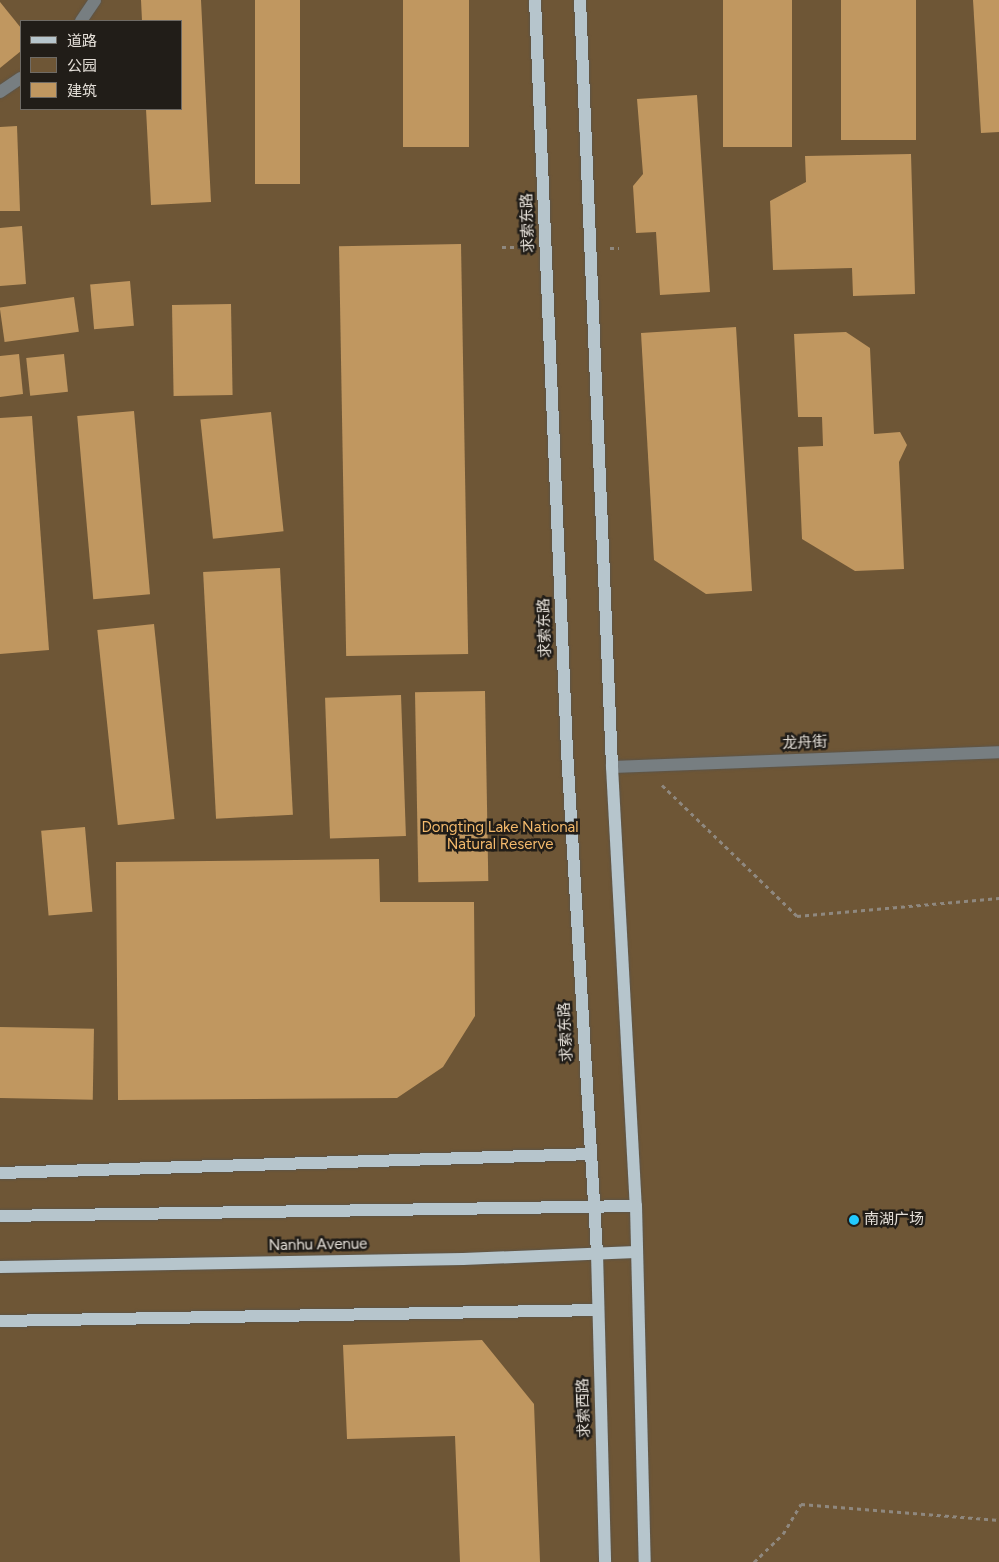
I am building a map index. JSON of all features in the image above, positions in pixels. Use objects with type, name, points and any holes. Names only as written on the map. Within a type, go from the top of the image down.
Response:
[{"type":"main road","name":"求索东路","points":[[535,0],[566,742],[597,1253]]},
{"type":"main road","points":[[580,0],[612,767],[636,1206],[645,1562]]},
{"type":"main road","points":[[0,1174],[590,1154]]},
{"type":"main road","points":[[0,1216],[636,1206]]},
{"type":"main road","name":"Nanhu Avenue","points":[[0,1267],[454,1259],[636,1252]]},
{"type":"main road","name":"求索西路","points":[[597,1253],[605,1562]]},
{"type":"main road","points":[[0,1321],[598,1310]]},
{"type":"street","points":[[82,20],[95,0]]},
{"type":"street","points":[[0,92],[20,79]]},
{"type":"street","name":"龙舟街","points":[[612,767],[999,752]]},
{"type":"path","points":[[642,766],[797,916],[999,898]]},
{"type":"path","points":[[754,1562],[783,1534],[801,1504],[999,1520]]},
{"type":"green space","name":"Dongting Lake National Natural Reserve","points":[[0,0],[999,0],[999,1562],[0,1562]]},
{"type":"building","points":[[141,0],[201,0],[211,202],[151,205],[146,110],[182,110],[182,20],[142,20]]},
{"type":"building","points":[[255,0],[300,0],[300,184],[255,184]]},
{"type":"building","points":[[403,0],[469,0],[469,147],[403,147]]},
{"type":"building","points":[[723,0],[792,0],[792,147],[723,147]]},
{"type":"building","points":[[841,0],[916,0],[916,140],[841,140]]},
{"type":"building","points":[[973,0],[999,0],[999,132],[981,133]]},
{"type":"building","points":[[0,2],[20,27],[20,52],[0,68]]},
{"type":"building","points":[[697,95],[710,292],[660,295],[656,232],[636,233],[633,186],[643,174],[637,99]]},
{"type":"building","points":[[17,126],[20,211],[0,211],[0,127]]},
{"type":"building","points":[[911,154],[915,294],[853,296],[852,268],[773,270],[770,201],[806,182],[805,156]]},
{"type":"building","points":[[22,226],[26,284],[0,286],[0,228]]},
{"type":"building","points":[[461,244],[468,654],[346,656],[339,246]]},
{"type":"building","points":[[130,281],[134,326],[94,329],[90,284]]},
{"type":"building","points":[[74,297],[79,332],[5,342],[0,307]]},
{"type":"building","points":[[231,304],[233,395],[174,396],[172,305]]},
{"type":"building","points":[[736,327],[752,591],[706,594],[654,560],[641,333]]},
{"type":"building","points":[[846,332],[870,348],[874,434],[900,432],[907,445],[899,462],[904,569],[855,571],[802,539],[798,447],[823,446],[822,417],[798,417],[794,334]]},
{"type":"building","points":[[19,354],[23,394],[0,397],[0,356]]},
{"type":"building","points":[[64,354],[68,392],[30,396],[26,358]]},
{"type":"building","points":[[134,411],[150,594],[93,599],[77,416]]},
{"type":"building","points":[[271,412],[284,531],[213,539],[200,419]]},
{"type":"building","points":[[32,416],[49,650],[0,654],[0,418]]},
{"type":"building","points":[[280,568],[293,815],[216,819],[203,572]]},
{"type":"building","points":[[154,624],[174,819],[118,825],[97,630]]},
{"type":"building","points":[[485,691],[488,881],[418,882],[415,692]]},
{"type":"building","points":[[401,695],[406,836],[330,839],[325,698]]},
{"type":"building","points":[[85,827],[92,912],[49,916],[41,831]]},
{"type":"building","points":[[379,859],[380,902],[474,902],[475,1016],[443,1067],[397,1098],[118,1100],[116,862]]},
{"type":"building","points":[[0,1027],[94,1029],[93,1100],[0,1098]]},
{"type":"building","points":[[482,1340],[534,1404],[540,1562],[460,1562],[455,1436],[347,1439],[343,1345]]},
{"type":"place","name":"南湖广场","points":[[854,1220]]}]
